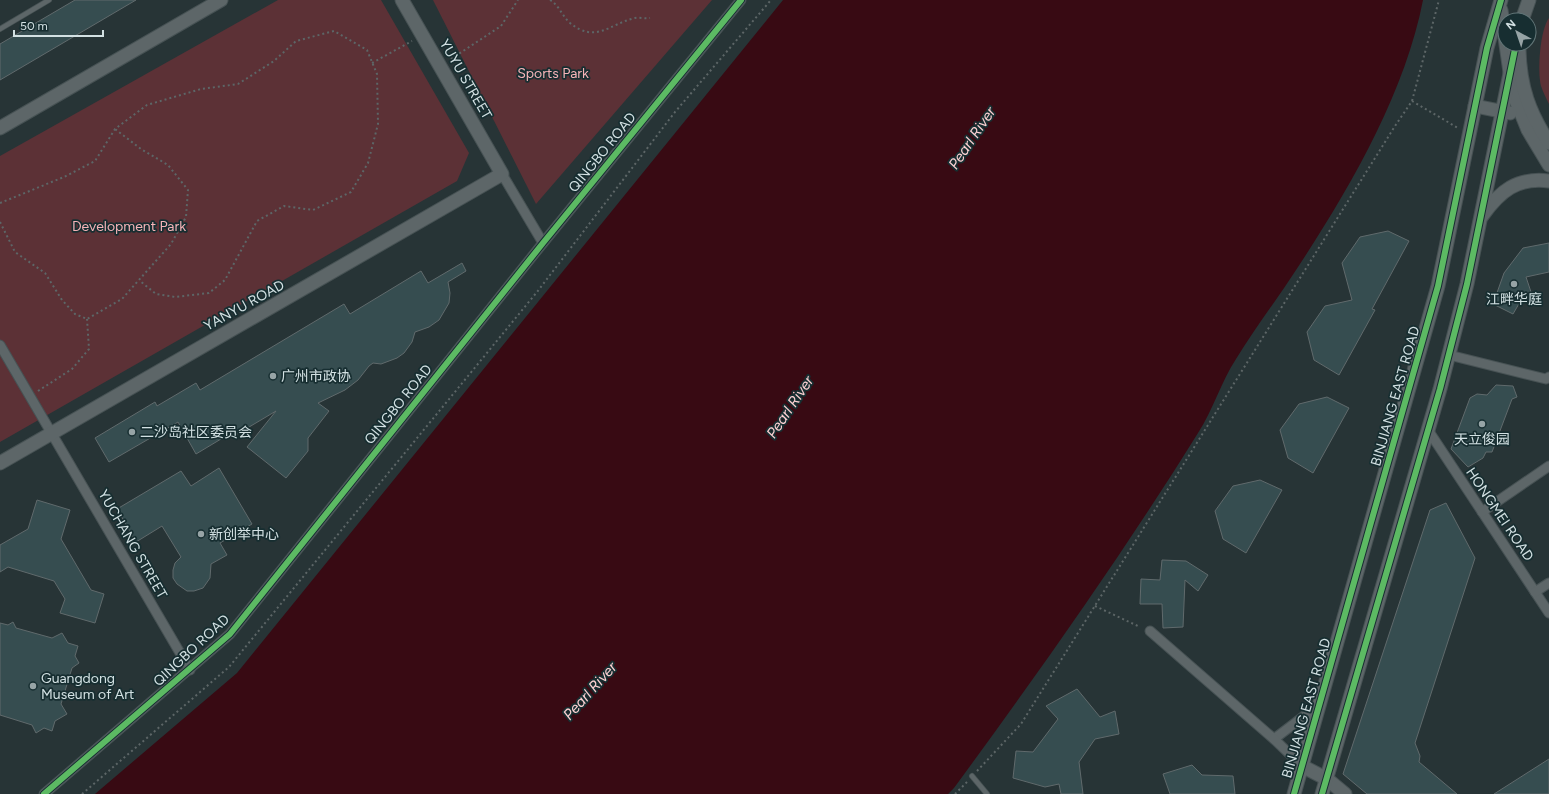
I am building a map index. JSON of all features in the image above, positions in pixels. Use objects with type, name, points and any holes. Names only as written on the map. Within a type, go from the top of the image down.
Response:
[{"type":"main road","points":[[0,128],[221,0]]},
{"type":"main road","name":"YUYU STREET","points":[[402,0],[502,174]]},
{"type":"main road","points":[[1525,12],[1529,0]]},
{"type":"main road","points":[[1500,1],[1504,39],[1513,93],[1528,130],[1549,165]]},
{"type":"main road","name":"BINJIANG EAST ROAD","points":[[1294,794],[1438,286],[1487,48],[1500,1]]},
{"type":"main road","points":[[1325,790],[1449,355],[1467,284],[1514,52]]},
{"type":"main road","points":[[1520,52],[1522,84],[1527,102],[1541,131],[1549,143]]},
{"type":"main road","points":[[1475,106],[1508,112],[1530,123],[1541,131]]},
{"type":"main road","name":"YANYU ROAD","points":[[0,463],[502,174]]},
{"type":"main road","points":[[1480,219],[1495,200],[1516,184],[1534,180],[1549,181]]},
{"type":"main road","points":[[1302,766],[1325,790],[1345,794]]},
{"type":"street","name":"QINGBO ROAD","points":[[44,794],[190,670],[230,634],[543,243],[741,0]]},
{"type":"street","points":[[502,174],[543,243]]},
{"type":"street","name":"YUCHANG STREET","points":[[0,345],[190,670]]},
{"type":"street","points":[[1449,355],[1548,380]]},
{"type":"street","name":"HONGMEI ROAD","points":[[1428,430],[1549,613]]},
{"type":"street","points":[[1482,512],[1549,466]]},
{"type":"street","points":[[1535,592],[1549,582]]},
{"type":"street","points":[[1150,631],[1274,739],[1302,766]]},
{"type":"street","points":[[1274,739],[1320,704]]},
{"type":"lane","points":[[0,29],[49,0]]},
{"type":"lane","points":[[972,776],[987,794]]},
{"type":"path","points":[[451,59],[501,26],[518,0]]},
{"type":"path","points":[[550,0],[555,3],[569,22],[585,33],[598,33],[637,18],[650,18]]},
{"type":"path","points":[[82,794],[229,667],[537,292],[674,112],[771,0]]},
{"type":"path","points":[[956,794],[1021,724],[1412,101],[1439,0]]},
{"type":"path","points":[[0,203],[64,177],[95,161],[115,129],[147,105],[200,90],[238,84],[274,61],[296,41],[334,31],[367,50],[377,74],[378,124],[368,163],[351,192],[313,210],[284,206],[257,221],[225,280],[209,294],[175,297],[156,294],[140,281]]},
{"type":"path","points":[[372,63],[422,35]]},
{"type":"path","points":[[1412,101],[1469,134]]},
{"type":"path","points":[[87,319],[122,299],[140,281],[171,244],[186,217],[188,190],[168,165],[141,149],[115,129]]},
{"type":"path","points":[[0,222],[15,252],[45,273],[62,300],[75,314],[87,319]]},
{"type":"path","points":[[30,397],[72,369],[89,349],[87,319]]},
{"type":"path","points":[[1095,606],[1150,631]]},
{"type":"green space","name":"Development Park","points":[[278,0],[381,0],[469,153],[457,181],[0,442],[0,156]]},
{"type":"green space","name":"Sports Park","points":[[433,0],[712,0],[536,204]]},
{"type":"green space","points":[[1549,18],[1549,104],[1541,86],[1539,71],[1541,41]]},
{"type":"water","name":"Pearl River","points":[[783,0],[1423,0],[1415,35],[1389,105],[1356,172],[1318,237],[1236,359],[1203,424],[1140,524],[1049,657],[954,788],[948,794],[95,794],[237,673]]},
{"type":"building","points":[[75,0],[136,0],[0,80],[0,44]]},
{"type":"building","points":[[1388,231],[1409,241],[1372,309],[1375,310],[1339,375],[1314,360],[1307,332],[1325,306],[1352,300],[1342,263],[1360,237]]},
{"type":"building","name":"江畔华庭","points":[[1549,243],[1549,272],[1526,277],[1531,292],[1516,294],[1520,302],[1513,314],[1493,304],[1504,273],[1523,248]]},
{"type":"building","points":[[462,263],[466,271],[448,282],[450,293],[449,303],[439,320],[429,327],[415,332],[412,342],[404,353],[397,358],[381,364],[373,363],[358,380],[345,390],[318,403],[329,411],[308,438],[308,451],[286,478],[247,447],[276,411],[234,436],[231,433],[196,454],[178,422],[109,462],[95,438],[155,402],[157,406],[196,383],[200,390],[344,304],[350,314],[421,271],[428,283]]},
{"type":"building","name":"天立俊园","points":[[1496,385],[1513,386],[1517,397],[1512,399],[1492,452],[1486,452],[1483,458],[1468,467],[1451,449],[1470,398],[1477,394],[1487,395]]},
{"type":"building","points":[[1327,397],[1349,408],[1313,473],[1288,458],[1280,430],[1299,404]]},
{"type":"building","name":"新创举中心","points":[[219,468],[252,524],[220,543],[227,555],[211,564],[210,578],[203,588],[194,591],[187,591],[177,584],[173,578],[175,563],[181,557],[162,526],[136,542],[117,509],[181,471],[191,486]]},
{"type":"building","points":[[1260,480],[1282,490],[1246,553],[1223,539],[1215,511],[1233,486]]},
{"type":"building","points":[[37,500],[70,510],[61,539],[91,590],[104,594],[95,623],[60,613],[65,599],[54,581],[8,567],[0,572],[0,545],[28,529]]},
{"type":"building","points":[[1446,503],[1475,558],[1415,743],[1420,756],[1419,762],[1457,794],[1367,794],[1343,774],[1430,510]]},
{"type":"building","points":[[1162,560],[1186,561],[1208,575],[1198,591],[1185,580],[1183,627],[1163,628],[1162,604],[1140,604],[1141,579],[1160,580]]},
{"type":"building","name":"Guangdong Museum of Art","points":[[13,622],[16,628],[52,638],[62,633],[68,643],[78,646],[75,656],[79,663],[72,668],[61,704],[67,714],[55,721],[52,731],[44,728],[36,733],[32,725],[0,715],[0,623],[8,625]]},
{"type":"building","points":[[1077,689],[1100,717],[1115,711],[1119,734],[1095,739],[1079,762],[1083,794],[1061,794],[1059,784],[1045,787],[1013,778],[1016,751],[1033,752],[1058,719],[1046,706]]},
{"type":"building","points":[[1549,759],[1549,794],[1494,794]]},
{"type":"building","points":[[1192,765],[1202,775],[1233,776],[1235,794],[1170,794],[1163,774]]},
{"type":"cycle path","points":[[44,794],[230,634],[543,243],[741,0]]},
{"type":"cycle path","points":[[1294,794],[1438,286],[1487,48],[1501,0]]},
{"type":"cycle path","points":[[1322,794],[1440,389],[1467,284],[1514,52]]},
{"type":"place","name":"江畔华庭","points":[[1514,284]]},
{"type":"place","name":"广州市政协","points":[[273,376]]},
{"type":"place","name":"天立俊园","points":[[1482,424]]},
{"type":"place","name":"二沙岛社区委员会","points":[[132,432]]},
{"type":"place","name":"新创举中心","points":[[201,534]]},
{"type":"place","name":"Guangdong Museum of Art","points":[[33,686]]}]
